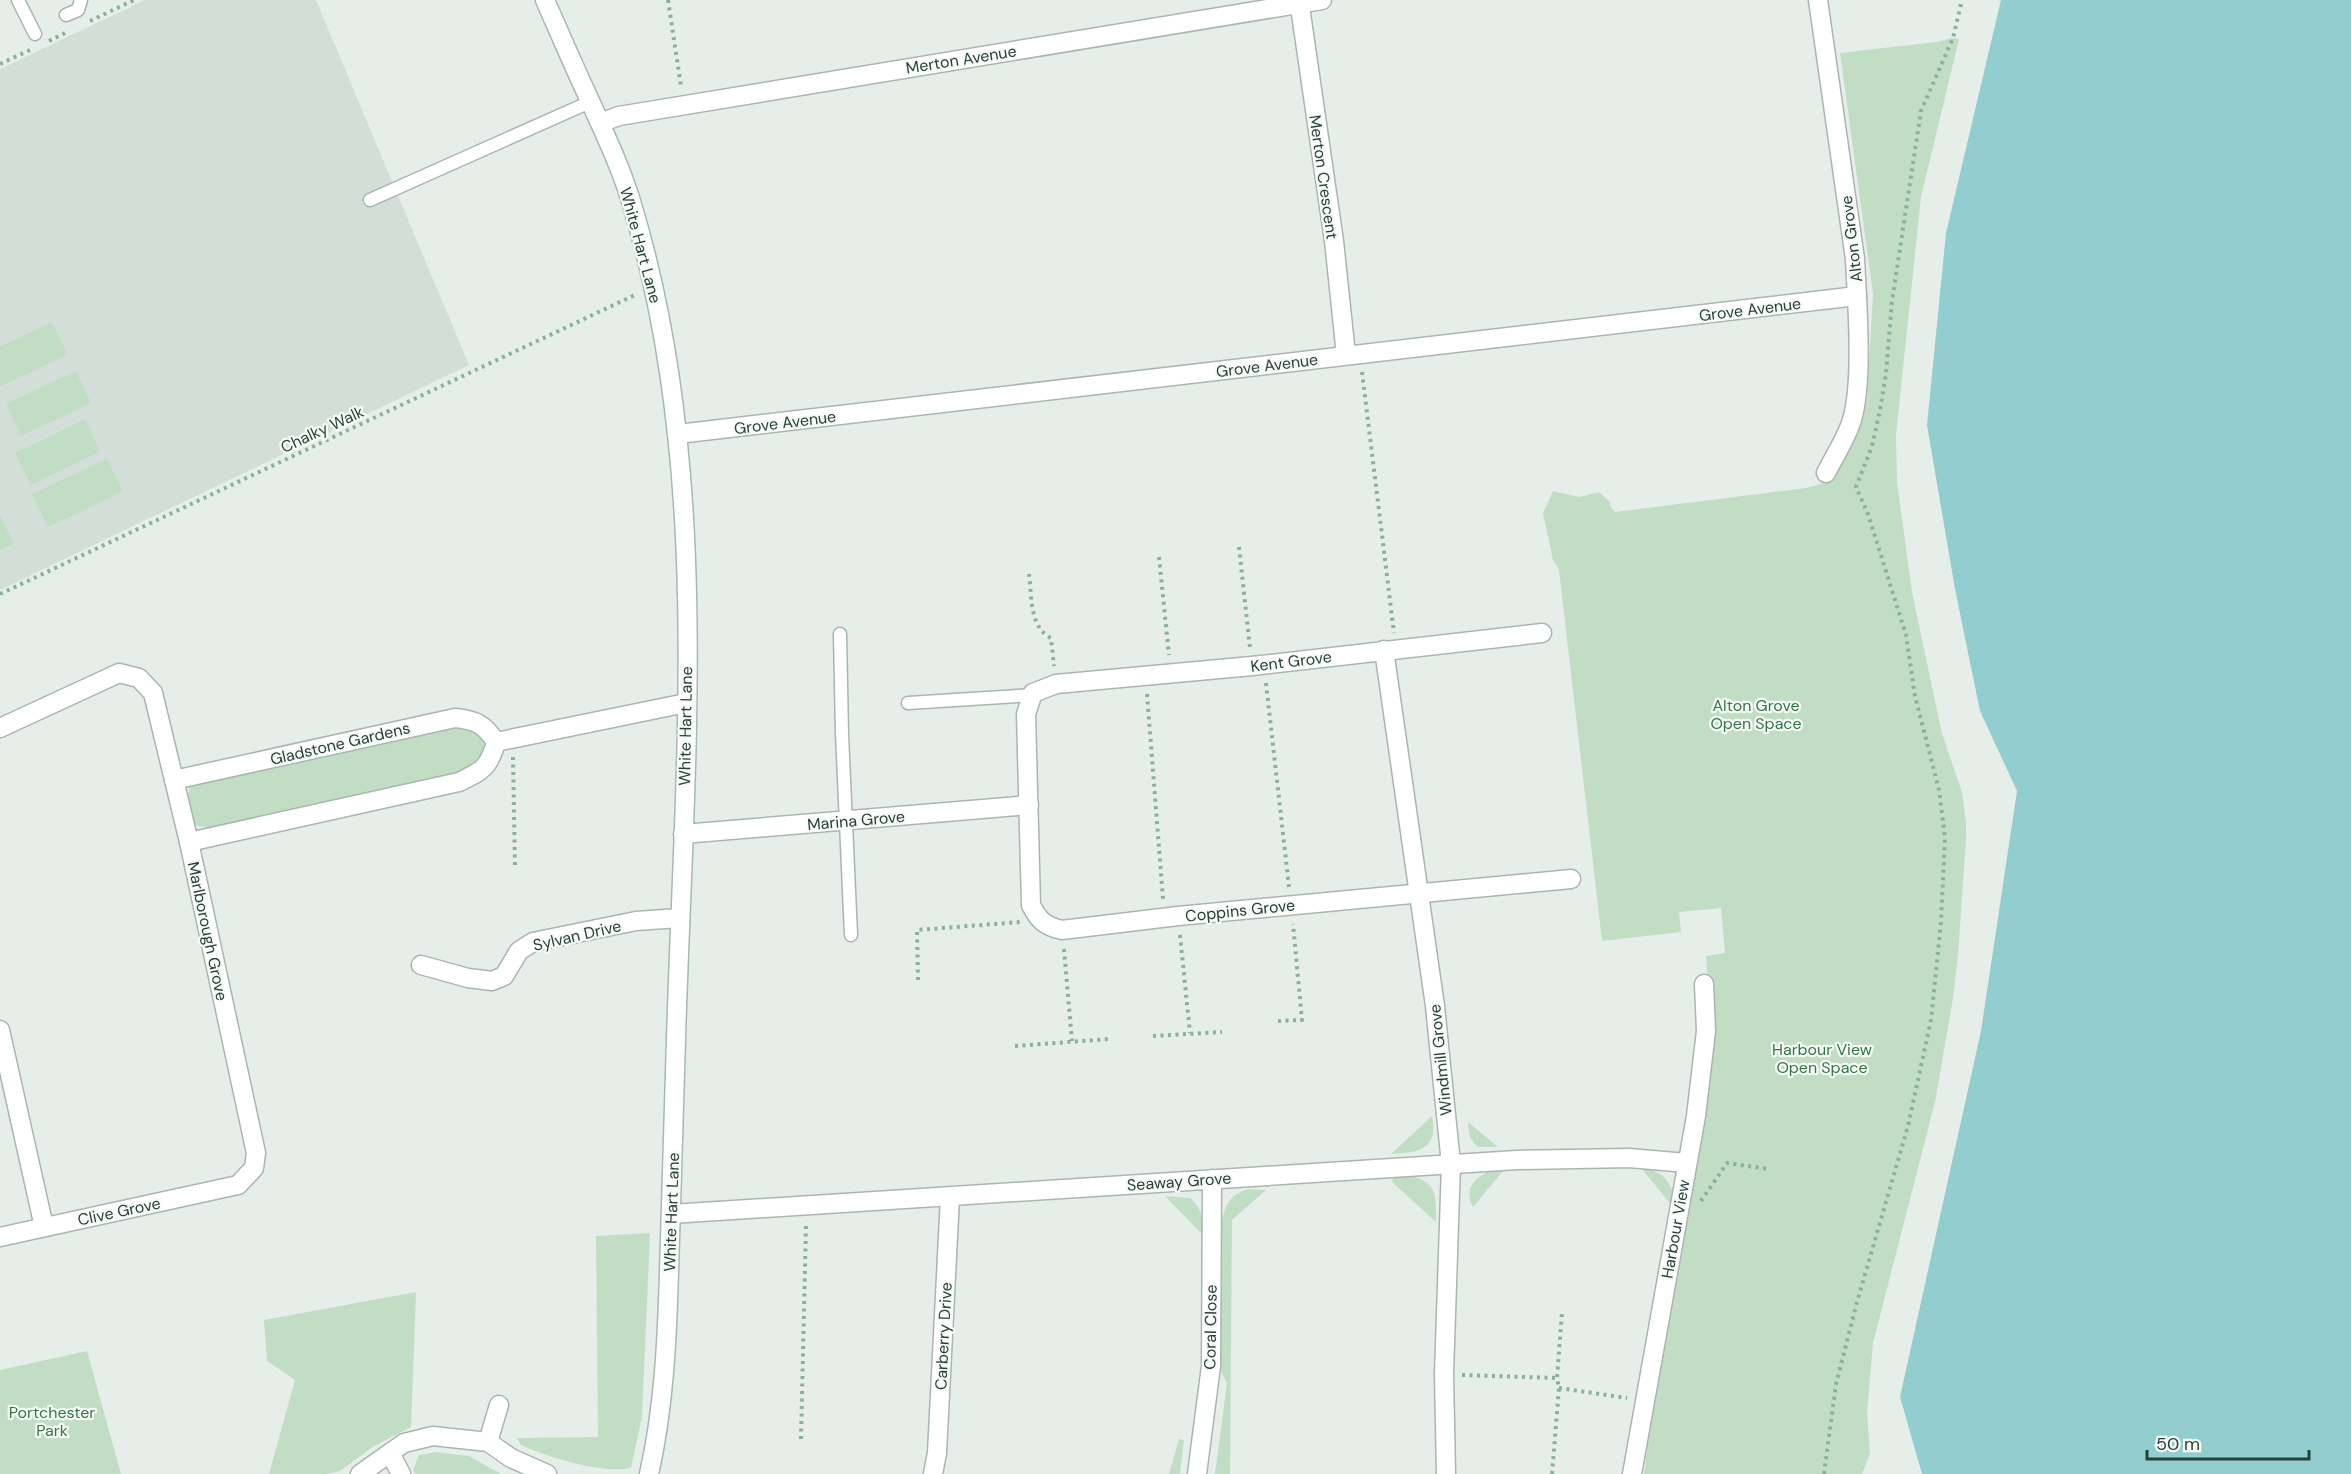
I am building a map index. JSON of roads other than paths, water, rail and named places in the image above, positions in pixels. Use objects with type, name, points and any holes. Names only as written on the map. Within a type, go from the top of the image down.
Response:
[{"type":"street","name":"White Hart Lane","points":[[545,0],[633,204],[654,286],[669,360],[678,434],[686,562],[683,834],[671,1214],[662,1401],[650,1474]]},
{"type":"street","name":"Merton Avenue","points":[[600,123],[619,116],[1322,0]]},
{"type":"street","name":"Alton Grove","points":[[1818,0],[1855,259],[1857,296],[1857,381],[1851,422],[1826,473]]},
{"type":"street","name":"Merton Crescent","points":[[1300,2],[1334,241],[1353,354]]},
{"type":"street","name":"Grove Avenue","points":[[678,434],[1857,296]]},
{"type":"street","name":"Kent Grove","points":[[1043,689],[1146,675],[1258,665],[1542,633]]},
{"type":"street","name":"Windmill Grove","points":[[1390,649],[1418,892],[1435,1006],[1451,1164],[1444,1374],[1446,1474]]},
{"type":"street","name":"Marlborough Grove","points":[[0,728],[119,673],[139,678],[153,693],[189,842],[256,1153],[254,1168],[238,1185]]},
{"type":"street","points":[[1029,805],[1026,714],[1043,689]]},
{"type":"street","points":[[189,842],[459,782],[482,771],[505,740],[686,703]]},
{"type":"street","name":"Gladstone Gardens","points":[[174,780],[455,717],[474,720],[505,740]]},
{"type":"street","name":"Marina Grove","points":[[683,834],[1029,805]]},
{"type":"street","name":"Coppins Grove","points":[[1029,805],[1031,905],[1039,921],[1049,927],[1062,930],[1418,892],[1571,879]]},
{"type":"street","name":"Sylvan Drive","points":[[421,965],[468,978],[492,981],[504,976],[519,951],[533,942],[636,921],[679,918]]},
{"type":"street","name":"Harbour View","points":[[1632,1474],[1696,1116],[1706,1031],[1704,984]]},
{"type":"street","points":[[0,1030],[44,1227]]},
{"type":"street","name":"Seaway Grove","points":[[671,1214],[1517,1160],[1629,1158],[1688,1163]]},
{"type":"street","name":"Coral Close","points":[[1197,1474],[1211,1366],[1212,1179]]},
{"type":"street","name":"Clive Grove","points":[[0,1237],[238,1185]]},
{"type":"street","name":"Carberry Drive","points":[[933,1474],[937,1453],[950,1197]]},
{"type":"street","points":[[488,1442],[500,1405]]},
{"type":"street","points":[[360,1474],[404,1443],[433,1436],[488,1442],[512,1458],[547,1474]]},
{"type":"street","points":[[390,1453],[401,1474]]},
{"type":"lane","points":[[18,0],[35,34]]},
{"type":"lane","points":[[66,15],[78,10],[81,0]]},
{"type":"lane","points":[[370,200],[590,102]]},
{"type":"lane","points":[[840,634],[845,822],[851,935]]},
{"type":"lane","points":[[908,703],[1043,689]]},
{"type":"water","points":[[2001,0],[2351,0],[2351,1474],[1922,1474],[1900,1397],[1981,1031],[2017,791],[1980,711],[1955,589],[1927,425],[1946,233]]},
{"type":"park label","name":"Alton Grove Open Space","points":[[1756,714]]},
{"type":"park label","name":"Harbour View Open Space","points":[[1822,1058]]},
{"type":"park label","name":"Portchester Park","points":[[52,1421]]}]
